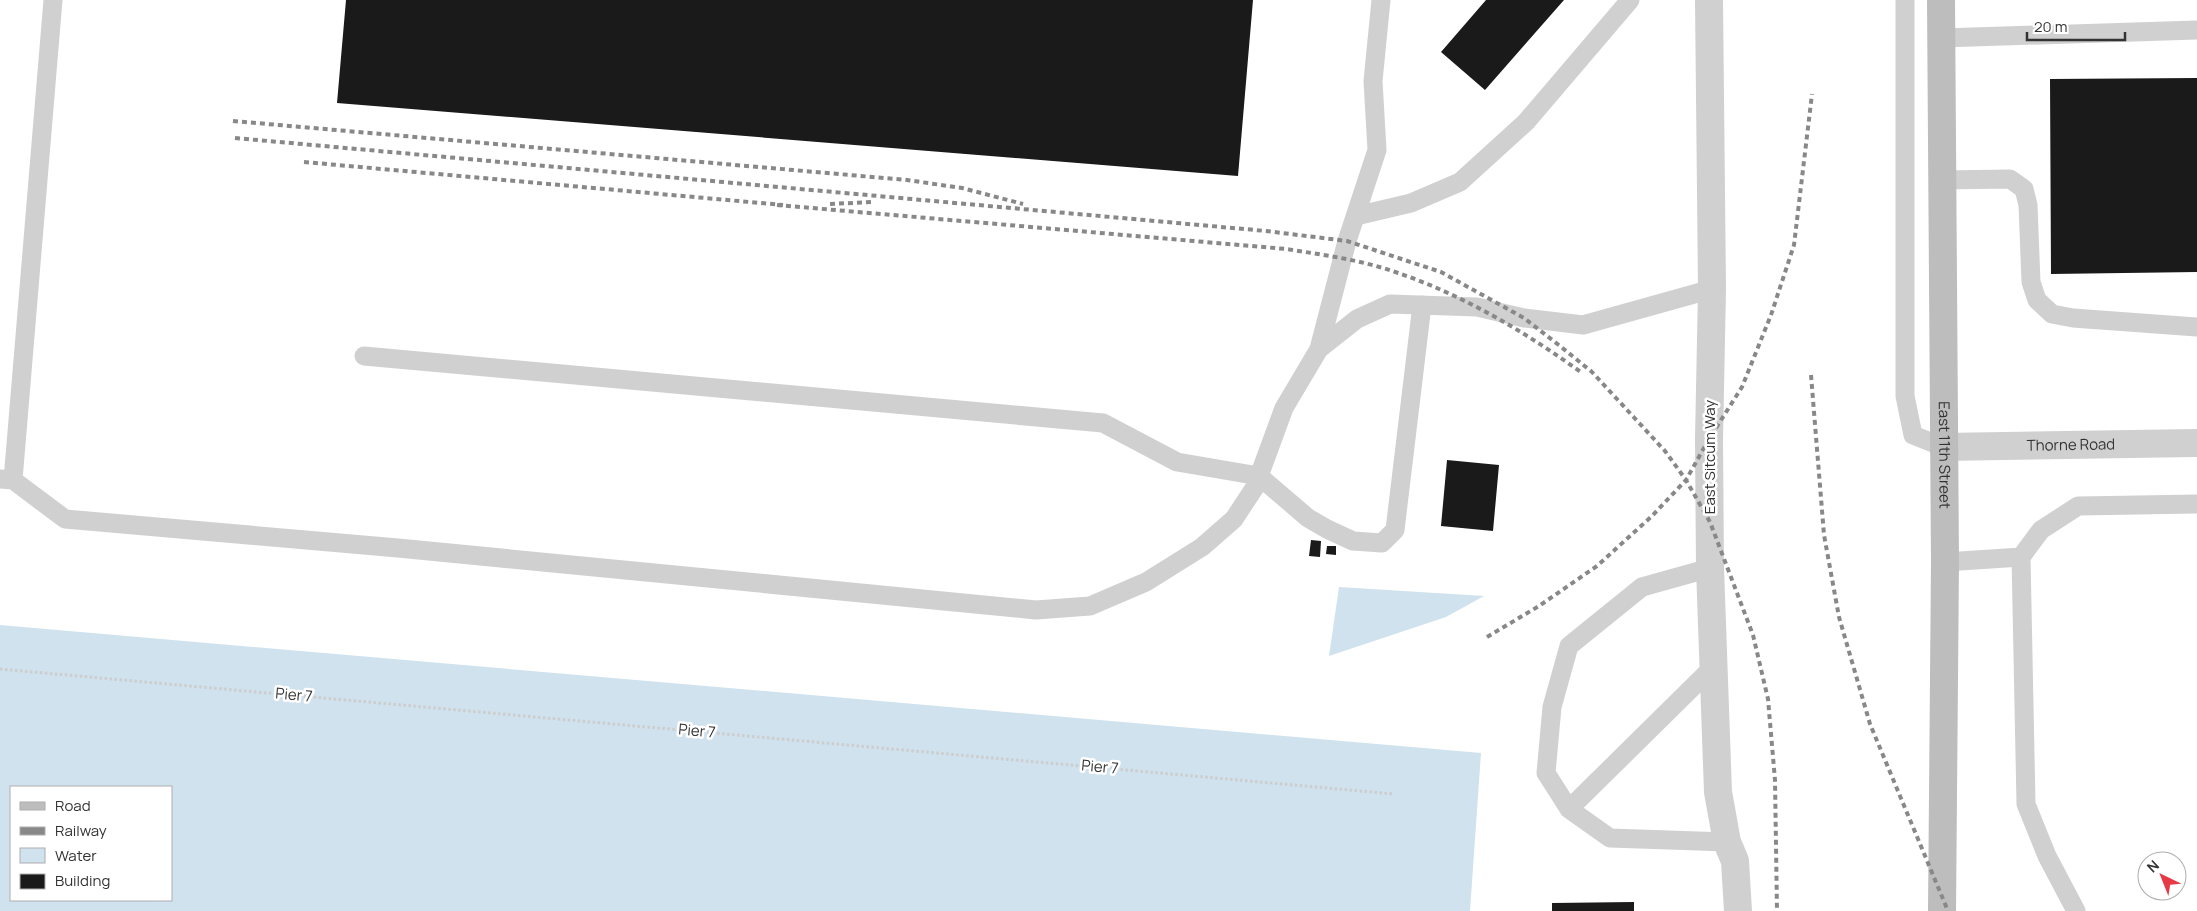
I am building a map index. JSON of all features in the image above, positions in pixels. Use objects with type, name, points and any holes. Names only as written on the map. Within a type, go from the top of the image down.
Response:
[{"type":"street","name":"East Sitcum Way","points":[[1709,0],[1712,290],[1709,439],[1710,568],[1718,792],[1727,842],[1734,861],[1738,911]]},
{"type":"street","name":"East 11th Street","points":[[1941,0],[1945,562],[1942,911]]},
{"type":"street","name":"Thorne Road","points":[[1943,447],[2197,443]]},
{"type":"lane","points":[[53,0],[6,480],[65,519],[398,548],[1036,610],[1090,606],[1146,582],[1202,547],[1234,519],[1255,488],[1284,408],[1319,349],[1347,241],[1377,150],[1373,82],[1381,0]]},
{"type":"lane","points":[[1356,216],[1412,203],[1460,182],[1526,122],[1630,0]]},
{"type":"lane","points":[[1905,0],[1905,396],[1913,435],[1943,447]]},
{"type":"lane","points":[[1941,38],[2197,30]]},
{"type":"lane","points":[[1941,180],[2010,179],[2024,189],[2028,204],[2031,282],[2037,300],[2052,314],[2072,318],[2197,327]]},
{"type":"lane","points":[[1319,349],[1357,319],[1390,304],[1477,307],[1524,318],[1583,325],[1712,290]]},
{"type":"lane","points":[[364,356],[1103,423],[1177,462],[1259,476],[1308,518],[1353,541],[1382,543],[1395,530],[1422,305]]},
{"type":"lane","points":[[2076,911],[2047,856],[2026,804],[2021,557],[2040,530],[2078,506],[2197,504]]},
{"type":"lane","points":[[1945,562],[2021,557]]},
{"type":"lane","points":[[1710,568],[1642,587],[1569,646],[1552,707],[1546,773],[1569,809],[1610,838],[1727,842]]},
{"type":"lane","points":[[1569,809],[1714,666]]},
{"type":"path","name":"Pier 7","points":[[0,669],[1394,794]]},
{"type":"water","points":[[1339,587],[1484,596],[1446,617],[1329,656]]},
{"type":"water","points":[[0,625],[1481,753],[1470,911],[0,911]]},
{"type":"building","points":[[346,0],[1253,0],[1238,176],[337,103]]},
{"type":"building","points":[[1486,0],[1564,0],[1485,90],[1441,52]]},
{"type":"building","points":[[2197,78],[2197,272],[2051,274],[2050,79]]},
{"type":"building","points":[[1447,460],[1499,465],[1493,531],[1441,526]]},
{"type":"building","points":[[1311,540],[1321,541],[1320,557],[1309,556]]},
{"type":"building","points":[[1327,546],[1336,546],[1336,555],[1326,554]]},
{"type":"building","points":[[1634,902],[1634,911],[1552,911],[1552,903]]},
{"type":"railway","points":[[1487,637],[1539,606],[1597,566],[1652,516],[1686,480],[1742,387],[1771,315],[1794,245],[1812,94]]},
{"type":"railway","points":[[233,121],[907,180],[962,188],[1023,204]]},
{"type":"railway","points":[[235,138],[1266,231],[1347,241],[1441,272],[1524,318],[1592,372],[1665,451],[1686,480],[1710,522],[1753,635],[1768,699],[1775,780],[1777,911]]},
{"type":"railway","points":[[304,162],[783,205]]},
{"type":"railway","points":[[830,204],[873,202]]},
{"type":"railway","points":[[777,205],[1286,249],[1357,261],[1384,268],[1446,292],[1494,316],[1582,373]]},
{"type":"railway","points":[[1811,375],[1824,535],[1839,617],[1870,724],[1948,911]]}]
